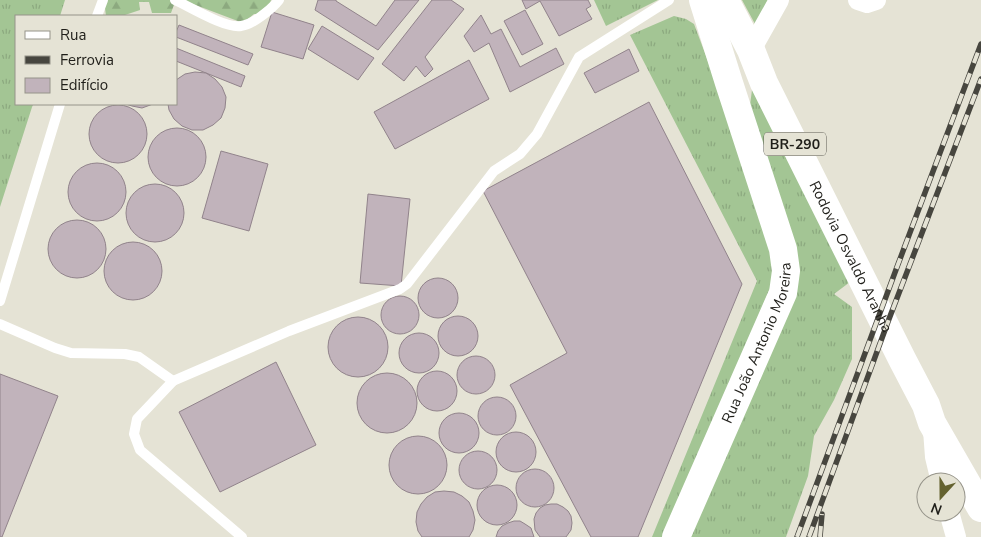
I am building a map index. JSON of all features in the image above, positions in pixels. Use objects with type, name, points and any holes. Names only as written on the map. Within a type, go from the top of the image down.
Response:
[{"type":"main road","name":"Rua João Antonio Moreira","points":[[676,537],[783,293],[786,271],[783,249],[703,0]]},
{"type":"main road","name":"Rodovia Osvaldo Aranha","points":[[725,0],[751,50],[764,83],[929,414],[981,508]]},
{"type":"main road","points":[[729,83],[751,50]]},
{"type":"main road","name":"Rodovia Osvaldo Aranha","points":[[929,414],[952,434],[981,470]]},
{"type":"street","points":[[751,50],[779,0]]},
{"type":"street","points":[[858,0],[867,3],[876,0]]},
{"type":"street","points":[[929,414],[939,472]]},
{"type":"street","points":[[952,522],[956,537]]},
{"type":"lane","points":[[97,15],[103,0]]},
{"type":"lane","points":[[175,0],[219,22],[241,26],[264,15],[279,0]]},
{"type":"lane","points":[[242,537],[140,450],[134,434],[137,419],[173,381],[289,331],[400,290],[407,284],[494,171],[520,154],[537,134],[579,57],[669,0]]},
{"type":"lane","points":[[0,301],[60,105]]},
{"type":"lane","points":[[0,324],[55,348],[72,352],[125,354],[139,358],[173,381]]},
{"type":"green space","points":[[0,0],[65,0],[60,15],[15,15],[15,105],[33,105],[0,207]]},
{"type":"green space","points":[[104,0],[271,0],[267,14],[254,14],[243,23],[185,1],[175,2],[171,13],[152,13],[149,2],[139,2],[140,10],[125,15],[106,15]]},
{"type":"green space","points":[[594,0],[658,0],[606,26]]},
{"type":"green space","points":[[742,0],[768,0],[755,24]]},
{"type":"green space","points":[[674,16],[686,19],[694,24],[729,117],[774,258],[773,281],[667,537],[652,537],[757,281],[630,35]]},
{"type":"green space","points":[[753,82],[854,279],[834,294],[852,307],[852,359],[834,400],[814,436],[808,476],[786,537],[684,537],[793,284],[749,113]]},
{"type":"building","points":[[318,0],[336,0],[376,26],[395,0],[419,0],[378,50],[315,10]]},
{"type":"building","points":[[432,0],[451,0],[464,9],[425,57],[433,69],[425,77],[416,66],[404,81],[382,64]]},
{"type":"building","points":[[522,0],[588,0],[591,6],[586,9],[592,19],[559,36],[540,1],[526,9]]},
{"type":"building","points":[[525,10],[543,44],[522,55],[504,21]]},
{"type":"building","points":[[272,12],[314,25],[303,59],[261,47]]},
{"type":"building","points":[[481,15],[491,34],[501,29],[520,67],[556,48],[564,64],[510,92],[489,43],[474,52],[464,36]]},
{"type":"building","points":[[179,25],[253,54],[248,65],[178,38]]},
{"type":"building","points":[[322,26],[374,58],[358,80],[308,49]]},
{"type":"building","points":[[178,49],[245,76],[241,87],[178,62]]},
{"type":"building","points":[[629,49],[639,71],[595,93],[584,73]]},
{"type":"building","points":[[469,60],[489,99],[395,149],[374,112]]},
{"type":"building","points":[[195,72],[206,73],[222,87],[226,97],[225,108],[221,118],[203,130],[192,130],[182,126],[174,119],[169,110],[168,105],[178,105],[178,79],[185,74]]},
{"type":"building","points":[[649,102],[742,284],[638,537],[591,537],[510,385],[567,353],[483,191]]},
{"type":"building","points":[[112,105],[124,105],[139,113],[147,128],[147,140],[139,155],[124,163],[112,163],[97,155],[89,140],[89,128],[97,113]]},
{"type":"building","points":[[129,105],[150,105],[142,108]]},
{"type":"building","points":[[171,128],[183,128],[198,136],[206,151],[206,163],[198,178],[183,186],[171,186],[156,178],[148,163],[148,151],[156,136]]},
{"type":"building","points":[[221,151],[268,164],[249,231],[202,218]]},
{"type":"building","points":[[91,163],[103,163],[118,171],[126,186],[126,198],[118,213],[103,221],[91,221],[76,213],[68,198],[68,186],[76,171]]},
{"type":"building","points":[[155,184],[166,186],[176,192],[182,202],[184,213],[182,224],[176,234],[166,240],[155,242],[144,240],[134,234],[128,224],[126,213],[128,202],[134,192],[144,186]]},
{"type":"building","points":[[368,194],[410,199],[401,286],[360,283]]},
{"type":"building","points":[[71,220],[83,220],[98,228],[106,243],[106,255],[98,270],[83,278],[71,278],[56,270],[48,255],[48,243],[56,228]]},
{"type":"building","points":[[127,242],[139,242],[154,250],[162,265],[162,277],[154,292],[139,300],[127,300],[112,292],[104,277],[104,265],[112,250]]},
{"type":"building","points":[[438,278],[452,284],[458,298],[452,312],[438,318],[424,312],[418,298],[424,284]]},
{"type":"building","points":[[400,296],[414,301],[419,315],[414,329],[400,334],[386,329],[381,315],[386,301]]},
{"type":"building","points":[[458,316],[472,322],[478,336],[472,350],[458,356],[444,350],[438,336],[444,322]]},
{"type":"building","points":[[358,317],[374,322],[379,326],[383,331],[388,347],[383,363],[379,368],[374,372],[358,377],[342,372],[337,368],[333,363],[328,347],[333,331],[337,326],[342,322]]},
{"type":"building","points":[[423,333],[430,336],[436,342],[439,353],[438,361],[430,370],[423,373],[415,373],[408,370],[400,361],[399,349],[402,342],[411,334]]},
{"type":"building","points":[[476,356],[490,361],[495,375],[490,389],[476,394],[462,389],[457,375],[462,361]]},
{"type":"building","points":[[276,362],[316,445],[220,492],[179,412]]},
{"type":"building","points":[[441,371],[448,374],[454,380],[457,391],[456,399],[448,408],[441,411],[433,411],[426,408],[418,399],[417,387],[420,380],[429,372]]},
{"type":"building","points":[[381,373],[393,373],[404,378],[412,386],[417,397],[415,415],[404,428],[393,433],[381,433],[370,428],[362,420],[357,409],[357,397],[362,386],[370,378]]},
{"type":"building","points":[[0,374],[58,396],[2,537],[0,537]]},
{"type":"building","points":[[497,397],[511,402],[516,416],[511,430],[497,435],[483,430],[478,416],[483,402]]},
{"type":"building","points":[[463,413],[470,416],[476,422],[479,433],[478,441],[470,450],[463,453],[455,453],[448,450],[440,441],[439,429],[442,422],[451,414]]},
{"type":"building","points":[[516,432],[530,438],[536,452],[530,466],[516,472],[502,466],[496,452],[502,438]]},
{"type":"building","points":[[412,436],[424,436],[439,444],[447,459],[447,471],[439,486],[424,494],[412,494],[397,486],[389,471],[389,459],[397,444]]},
{"type":"building","points":[[478,451],[485,452],[491,457],[496,463],[496,477],[491,483],[485,488],[478,489],[471,488],[465,483],[460,477],[459,470],[460,463],[465,457],[471,452]]},
{"type":"building","points":[[535,469],[549,474],[554,488],[549,502],[535,507],[521,502],[516,488],[521,474]]},
{"type":"building","points":[[497,485],[511,491],[517,505],[511,519],[497,525],[483,519],[477,505],[483,491]]},
{"type":"building","points":[[435,492],[454,492],[469,502],[475,520],[469,537],[422,537],[418,531],[416,522],[417,512],[421,504]]},
{"type":"building","points":[[551,504],[563,507],[571,516],[571,530],[566,537],[540,537],[535,530],[534,519],[536,513],[545,505]]},
{"type":"building","points":[[514,521],[520,521],[531,528],[534,537],[496,537],[502,526]]},
{"type":"railway","points":[[797,537],[981,44]]},
{"type":"railway","points":[[809,537],[889,319],[981,79]]},
{"type":"railway","points":[[820,537],[822,514]]}]
